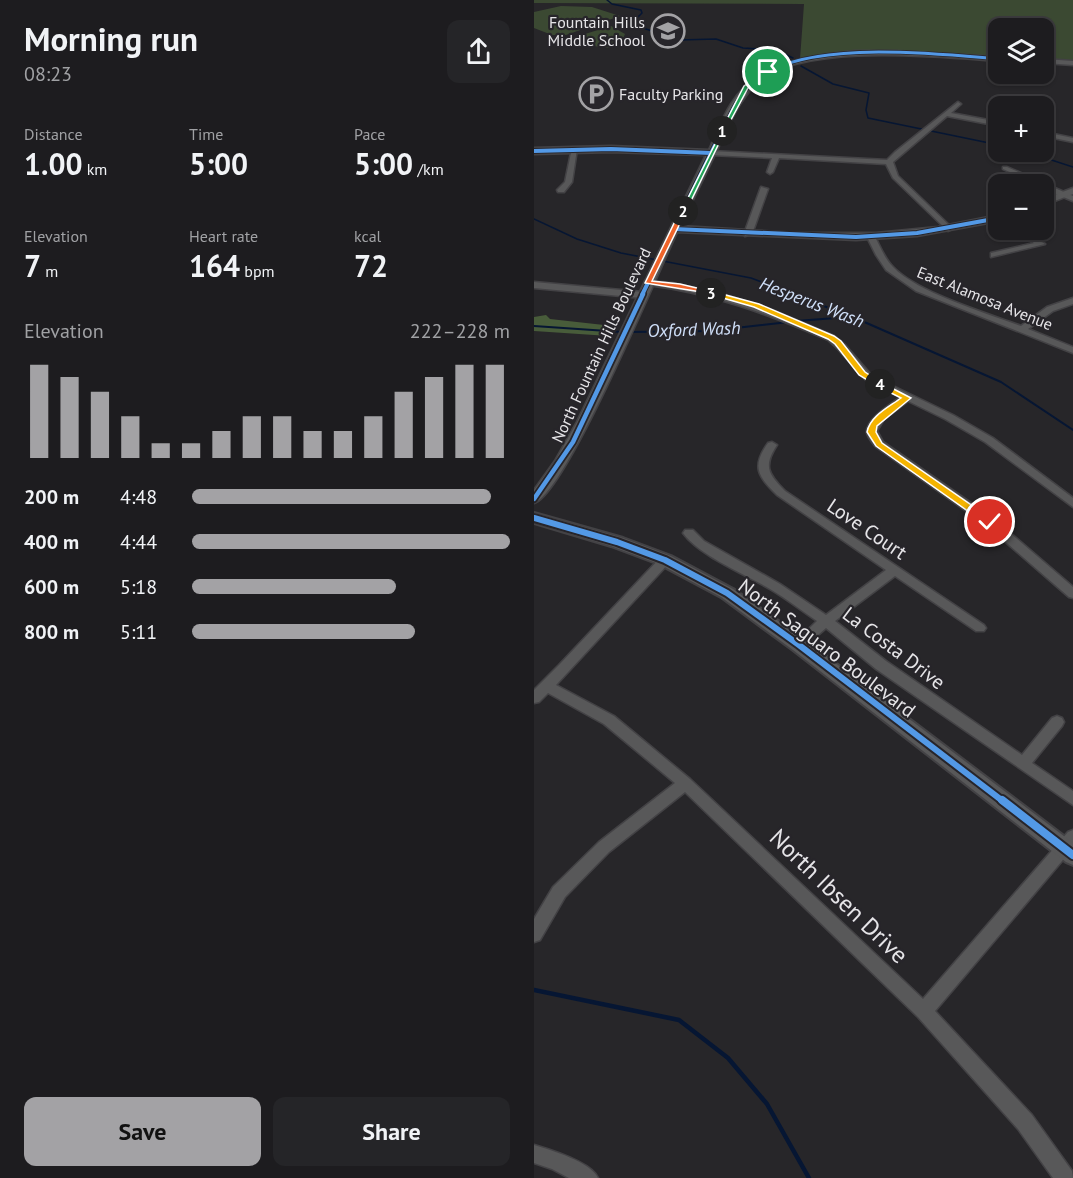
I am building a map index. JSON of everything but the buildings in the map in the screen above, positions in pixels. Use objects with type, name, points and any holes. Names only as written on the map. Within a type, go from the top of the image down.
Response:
[{"type":"main road","name":"North Saguaro Boulevard","points":[[534,518],[617,542],[664,560],[727,593],[1069,846]]},
{"type":"street","name":"North Fountain Hills Boulevard","points":[[534,499],[556,473],[576,439],[674,229],[736,102],[746,87],[759,77],[790,64],[820,57],[880,53],[988,58]]},
{"type":"street","points":[[1054,62],[1073,63]]},
{"type":"street","points":[[534,151],[574,149],[711,153],[889,162],[958,104]]},
{"type":"street","points":[[947,114],[988,122]]},
{"type":"street","points":[[1054,135],[1071,138]]},
{"type":"street","points":[[561,190],[568,182],[574,149]]},
{"type":"street","points":[[770,172],[776,156]]},
{"type":"street","points":[[889,162],[895,177],[948,229]]},
{"type":"street","points":[[1005,168],[1018,174]]},
{"type":"street","points":[[748,234],[764,189]]},
{"type":"street","points":[[1068,193],[1073,199]]},
{"type":"street","points":[[674,229],[748,234],[871,237],[948,229],[988,221]]},
{"type":"street","name":"East Alamosa Avenue","points":[[871,237],[886,266],[920,290],[1073,350]]},
{"type":"street","points":[[994,255],[1041,244],[1034,240]]},
{"type":"street","points":[[534,285],[646,289],[693,288],[750,304],[838,342],[868,378],[950,417],[989,440],[1073,503]]},
{"type":"street","points":[[1020,330],[1050,309],[1073,301]]},
{"type":"street","points":[[907,398],[880,417],[873,426],[872,432],[879,444],[990,522],[1073,594]]},
{"type":"street","name":"Love Court","points":[[772,445],[761,462],[764,473],[772,485],[786,497],[980,628]]},
{"type":"street","name":"La Costa Drive","points":[[689,533],[700,543],[776,587],[826,621],[880,665],[1073,799]]},
{"type":"street","points":[[534,698],[664,560]]},
{"type":"street","points":[[799,645],[826,621],[895,570]]},
{"type":"street","name":"North Ibsen Drive","points":[[546,686],[609,720],[685,783],[924,1011],[1025,1122],[1065,1178]]},
{"type":"street","points":[[1023,764],[1057,722]]},
{"type":"street","points":[[534,934],[559,892],[597,855],[685,783]]},
{"type":"street","points":[[924,1011],[1069,846]]},
{"type":"street","points":[[534,1154],[556,1161],[588,1178]]},
{"type":"green space","points":[[534,0],[1073,0],[1073,61],[1054,60],[1054,18],[988,18],[988,56],[872,51],[800,59],[804,4],[534,3]]},
{"type":"green space","points":[[561,6],[592,7],[620,16],[566,35],[552,35],[534,28],[534,12]]},
{"type":"green space","points":[[611,26],[625,34],[615,46],[601,47],[572,38]]},
{"type":"green space","points":[[546,315],[550,319],[613,326],[609,336],[534,331],[534,317]]},
{"type":"waterway","points":[[607,0],[612,4],[641,10],[642,13],[634,21],[637,26],[679,40],[716,39],[743,48],[776,50],[793,58]]},
{"type":"waterway","points":[[801,66],[833,84],[869,93],[866,110],[868,118],[988,143]]},
{"type":"waterway","points":[[1054,161],[1073,167]]},
{"type":"waterway","name":"Hesperus Wash","points":[[534,219],[577,239],[621,253],[751,278],[796,295]]},
{"type":"waterway","name":"Hesperus Wash","points":[[792,294],[853,317],[1001,382],[1073,430]]},
{"type":"waterway","name":"Oxford Wash","points":[[796,321],[849,317]]},
{"type":"waterway","name":"Oxford Wash","points":[[629,332],[709,331],[789,322]]},
{"type":"waterway","name":"Oxford Wash","points":[[534,326],[622,332]]},
{"type":"waterway","points":[[534,990],[679,1020],[728,1058],[767,1104],[809,1178]]},
{"type":"cycle path","points":[[534,499],[561,462],[584,422],[649,280],[735,104],[754,82],[782,66],[855,53],[935,54],[988,58]]},
{"type":"cycle path","points":[[534,151],[611,149],[711,153]]},
{"type":"cycle path","points":[[674,229],[856,237],[917,233],[988,220]]},
{"type":"cycle path","points":[[534,518],[617,542],[665,560],[727,593],[799,645],[1073,855]]},
{"type":"place","name":"Fountain Hills Middle School","points":[[668,31]]},
{"type":"place","name":"Faculty Parking","points":[[596,94]]},
{"type":"route","points":[[768,72],[752,81],[737,100],[648,283],[693,288],[757,306],[838,342],[868,378],[907,398],[880,417],[873,426],[874,437],[882,448],[990,522]]}]
